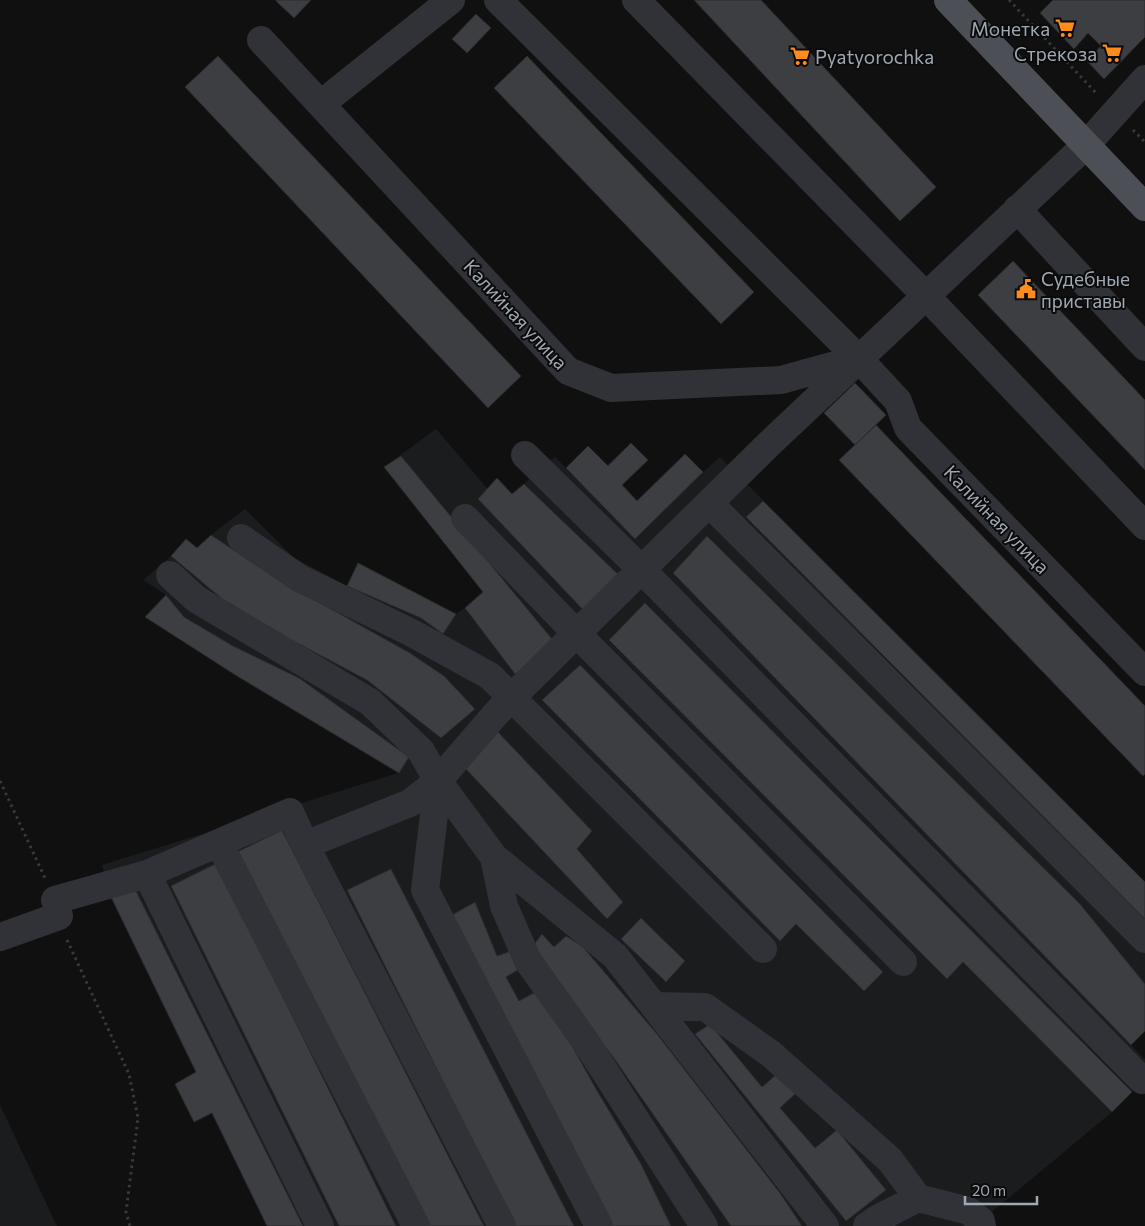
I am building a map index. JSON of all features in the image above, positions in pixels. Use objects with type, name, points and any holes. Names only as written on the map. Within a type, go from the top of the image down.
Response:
[{"type":"main road","points":[[948,0],[1145,207]]},
{"type":"lane","points":[[321,104],[451,0]]},
{"type":"lane","name":"Калийная улица","points":[[498,0],[860,359],[898,401],[908,428],[1145,672]]},
{"type":"lane","points":[[636,0],[926,296],[1145,526]]},
{"type":"lane","name":"Калийная улица","points":[[261,40],[568,371],[611,388],[781,380],[860,359]]},
{"type":"lane","points":[[305,845],[410,803],[438,782],[512,697],[709,503],[1086,144],[1145,79]]},
{"type":"lane","points":[[1017,209],[1145,348]]},
{"type":"lane","points":[[525,455],[642,570],[1142,1080]]},
{"type":"lane","points":[[709,503],[1145,939]]},
{"type":"lane","points":[[465,518],[577,634],[903,962]]},
{"type":"lane","points":[[241,538],[299,578],[412,633],[490,676],[763,949]]},
{"type":"lane","points":[[170,575],[196,599],[370,702],[421,751],[438,782],[494,857],[615,956],[825,1226]]},
{"type":"lane","points":[[438,782],[425,890],[599,1226]]},
{"type":"lane","points":[[0,937],[57,908],[146,874],[290,812],[305,845],[502,1226]]},
{"type":"lane","points":[[219,843],[416,1226]]},
{"type":"lane","points":[[494,857],[504,906],[528,961],[586,1042],[704,1226]]},
{"type":"lane","points":[[146,874],[320,1226]]},
{"type":"lane","points":[[654,1006],[705,1007],[771,1054],[890,1160],[918,1198],[969,1211],[984,1224]]},
{"type":"lane","points":[[867,1226],[918,1198]]},
{"type":"path","points":[[1009,0],[1145,142]]},
{"type":"path","points":[[0,781],[57,908],[61,927],[130,1074],[138,1118],[126,1212],[130,1226]]},
{"type":"shaded area","points":[[436,429],[487,488],[497,478],[512,494],[555,457],[566,468],[588,446],[607,465],[631,443],[648,460],[623,485],[637,500],[685,454],[703,472],[720,457],[1145,882],[1145,1031],[1131,1045],[1145,1059],[1145,1077],[1112,1112],[975,1226],[267,1226],[212,1113],[194,1122],[175,1084],[196,1072],[111,897],[102,865],[398,773],[237,676],[145,617],[166,595],[143,580],[171,556],[186,539],[197,548],[245,509],[293,557],[347,586],[358,563],[456,614],[487,587],[384,467]]},
{"type":"shaded area","points":[[0,1105],[57,1226],[0,1226]]},
{"type":"building","points":[[276,0],[311,0],[294,18]]},
{"type":"building","points":[[694,0],[761,0],[936,187],[900,221]]},
{"type":"building","points":[[1053,0],[1145,0],[1145,37],[1104,79],[1087,61],[1101,46],[1088,33],[1074,49],[1040,13]]},
{"type":"building","points":[[476,14],[491,28],[467,53],[452,39]]},
{"type":"building","points":[[218,56],[521,376],[488,408],[185,87]]},
{"type":"building","points":[[527,56],[754,292],[721,324],[494,88]]},
{"type":"building","points":[[1013,261],[1145,400],[1145,470],[978,295]]},
{"type":"building","points":[[855,383],[886,415],[855,445],[824,413]]},
{"type":"building","points":[[876,425],[1145,706],[1145,774],[1143,776],[839,460]]},
{"type":"building","points":[[631,443],[648,460],[622,485],[637,501],[685,454],[703,472],[635,539],[566,468],[588,446],[608,466]]},
{"type":"building","points":[[401,456],[557,645],[515,674],[465,608],[483,592],[384,467]]},
{"type":"building","points":[[497,478],[512,494],[524,484],[623,579],[588,615],[478,499]]},
{"type":"building","points":[[763,501],[1145,882],[1145,919],[746,517]]},
{"type":"building","points":[[211,535],[279,580],[410,653],[444,676],[475,709],[441,738],[367,680],[232,607],[171,556],[186,539],[197,548]]},
{"type":"building","points":[[707,536],[1080,904],[1145,984],[1145,1031],[1131,1045],[673,573]]},
{"type":"building","points":[[358,563],[456,614],[443,634],[421,618],[347,586]]},
{"type":"building","points":[[166,595],[184,617],[233,646],[299,678],[409,757],[399,773],[237,676],[145,617]]},
{"type":"building","points":[[645,603],[1132,1092],[1112,1112],[963,962],[947,979],[609,640]]},
{"type":"building","points":[[580,665],[883,972],[864,991],[796,924],[780,941],[542,700]]},
{"type":"building","points":[[498,732],[592,831],[577,849],[623,902],[607,919],[465,768]]},
{"type":"building","points":[[282,830],[484,1226],[429,1226],[237,852]]},
{"type":"building","points":[[217,863],[396,1226],[339,1226],[171,886]]},
{"type":"building","points":[[391,869],[574,1226],[515,1226],[347,890]]},
{"type":"building","points":[[134,887],[303,1226],[267,1226],[212,1113],[194,1122],[175,1084],[196,1072],[111,897]]},
{"type":"building","points":[[475,902],[497,956],[511,951],[518,970],[506,977],[519,1001],[541,989],[596,1089],[641,1164],[671,1226],[605,1226],[452,915]]},
{"type":"building","points":[[641,918],[685,961],[666,982],[621,939]]},
{"type":"building","points":[[542,934],[554,947],[566,936],[583,947],[657,1034],[780,1193],[802,1226],[731,1226],[613,1057],[529,951]]},
{"type":"building","points":[[710,1024],[762,1087],[778,1073],[797,1092],[780,1108],[815,1148],[837,1130],[886,1190],[846,1221],[695,1034]]},
{"type":"place","name":"Монетка","points":[[1065,28]]},
{"type":"place","name":"Стрекоза","points":[[1112,53]]},
{"type":"place","name":"Pyatyorochka","points":[[800,56]]},
{"type":"place","name":"Судебные приставы","points":[[1026,289]]}]
